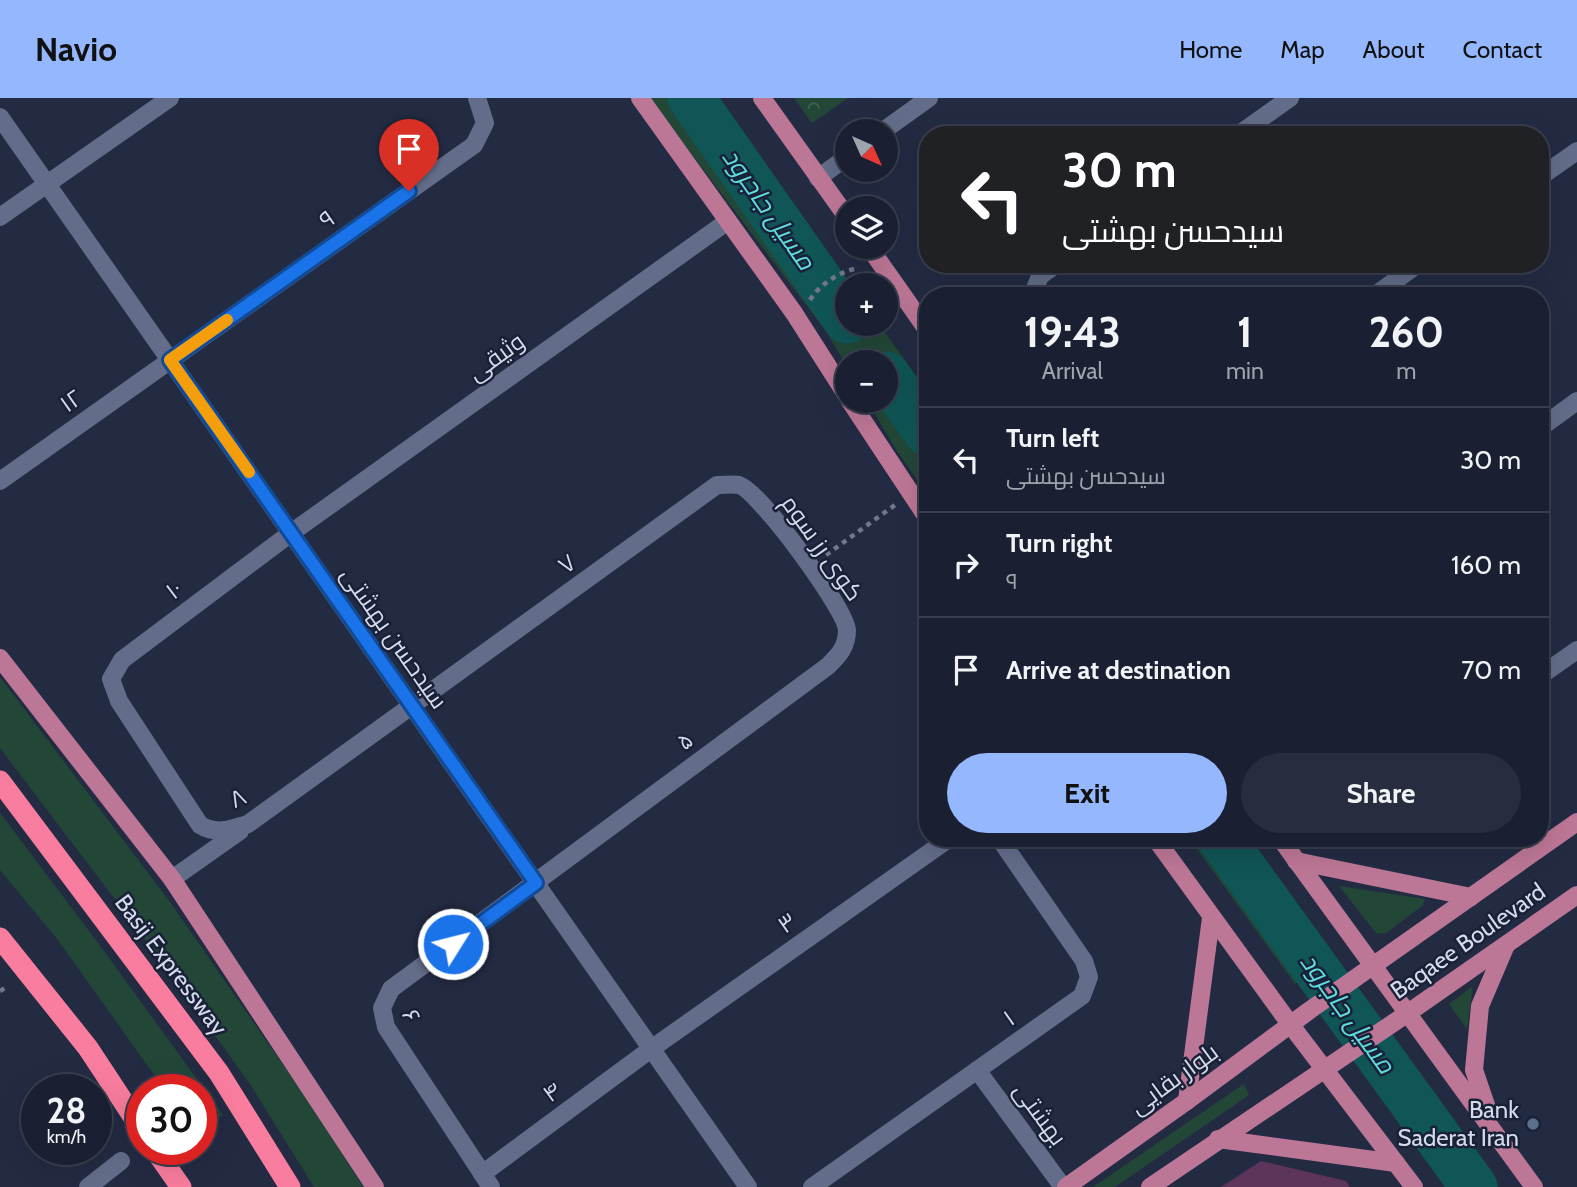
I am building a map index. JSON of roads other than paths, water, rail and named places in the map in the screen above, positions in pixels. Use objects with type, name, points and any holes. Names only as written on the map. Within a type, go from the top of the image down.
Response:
[{"type":"highway","name":"Basij Expressway","points":[[0,781],[219,1073],[290,1187]]},
{"type":"highway","points":[[0,938],[88,1048],[126,1106]]},
{"type":"highway","points":[[166,1165],[181,1187]]},
{"type":"main road","points":[[640,98],[794,313],[835,378]]},
{"type":"main road","points":[[762,98],[835,201]]},
{"type":"main road","points":[[877,259],[919,318]]},
{"type":"main road","points":[[857,413],[919,507]]},
{"type":"main road","points":[[0,658],[173,878],[375,1187]]},
{"type":"main road","points":[[1549,841],[1577,821]]},
{"type":"main road","points":[[1161,847],[1290,1024],[1330,1065],[1414,1187]]},
{"type":"main road","points":[[1286,847],[1534,1187]]},
{"type":"main road","points":[[1372,965],[1541,847]]},
{"type":"main road","points":[[1296,861],[1471,897]]},
{"type":"main road","name":"Baqaee Boulevard","points":[[1330,1065],[1577,895]]},
{"type":"main road","points":[[1187,1101],[1211,918]]},
{"type":"main road","points":[[1495,1131],[1474,1070],[1480,1006],[1506,945]]},
{"type":"main road","name":"بلوار بقایی","points":[[1064,1187],[1187,1101],[1372,965]]},
{"type":"main road","points":[[1150,1187],[1330,1065]]},
{"type":"main road","points":[[1219,1139],[1396,1163]]},
{"type":"street","points":[[0,217],[170,98]]},
{"type":"street","points":[[898,120],[929,98]]},
{"type":"street","points":[[1251,126],[1290,98]]},
{"type":"street","name":"۹","points":[[170,360],[474,145],[485,123],[479,100]]},
{"type":"street","name":"سیدحسن بهشتی","points":[[0,117],[748,1187]]},
{"type":"street","points":[[1549,171],[1577,151]]},
{"type":"street","points":[[818,178],[835,166]]},
{"type":"street","name":"وثیقی","points":[[292,533],[728,221]]},
{"type":"street","points":[[1386,287],[1406,273]]},
{"type":"street","name":"۱۲","points":[[0,481],[170,360]]},
{"type":"street","points":[[1549,421],[1577,401]]},
{"type":"street","name":"۷","points":[[413,707],[717,485],[739,485],[755,496]]},
{"type":"street","name":"کوی رز سوم","points":[[755,496],[811,566],[847,628]]},
{"type":"street","name":"۱۰","points":[[119,701],[111,679],[122,660],[292,533]]},
{"type":"street","name":"۵","points":[[536,883],[828,666],[843,650],[847,628]]},
{"type":"street","points":[[1549,670],[1577,650]]},
{"type":"street","name":"۸","points":[[119,701],[200,825],[209,830],[220,831],[248,824],[413,707]]},
{"type":"street","points":[[173,878],[248,824]]},
{"type":"street","name":"۳","points":[[652,1049],[937,847]]},
{"type":"street","name":"۱","points":[[812,1187],[1082,996],[1089,977],[1084,961],[1005,847]]},
{"type":"street","name":"۶","points":[[487,1180],[386,1027],[382,1008],[391,989],[536,883]]},
{"type":"street","name":"۴","points":[[487,1180],[652,1049]]},
{"type":"street","name":"بهشتی","points":[[977,1070],[1064,1187]]},
{"type":"street","points":[[88,1187],[121,1161]]},
{"type":"waterway","name":"مسیل جاجرود","points":[[691,98],[835,303]]},
{"type":"waterway","name":"مسیل جاجرود","points":[[898,392],[919,421]]},
{"type":"waterway","name":"مسیل جاجرود","points":[[1228,847],[1474,1187]]},
{"type":"place","name":"Bank Saderat Iran","points":[[1533,1124]]}]
